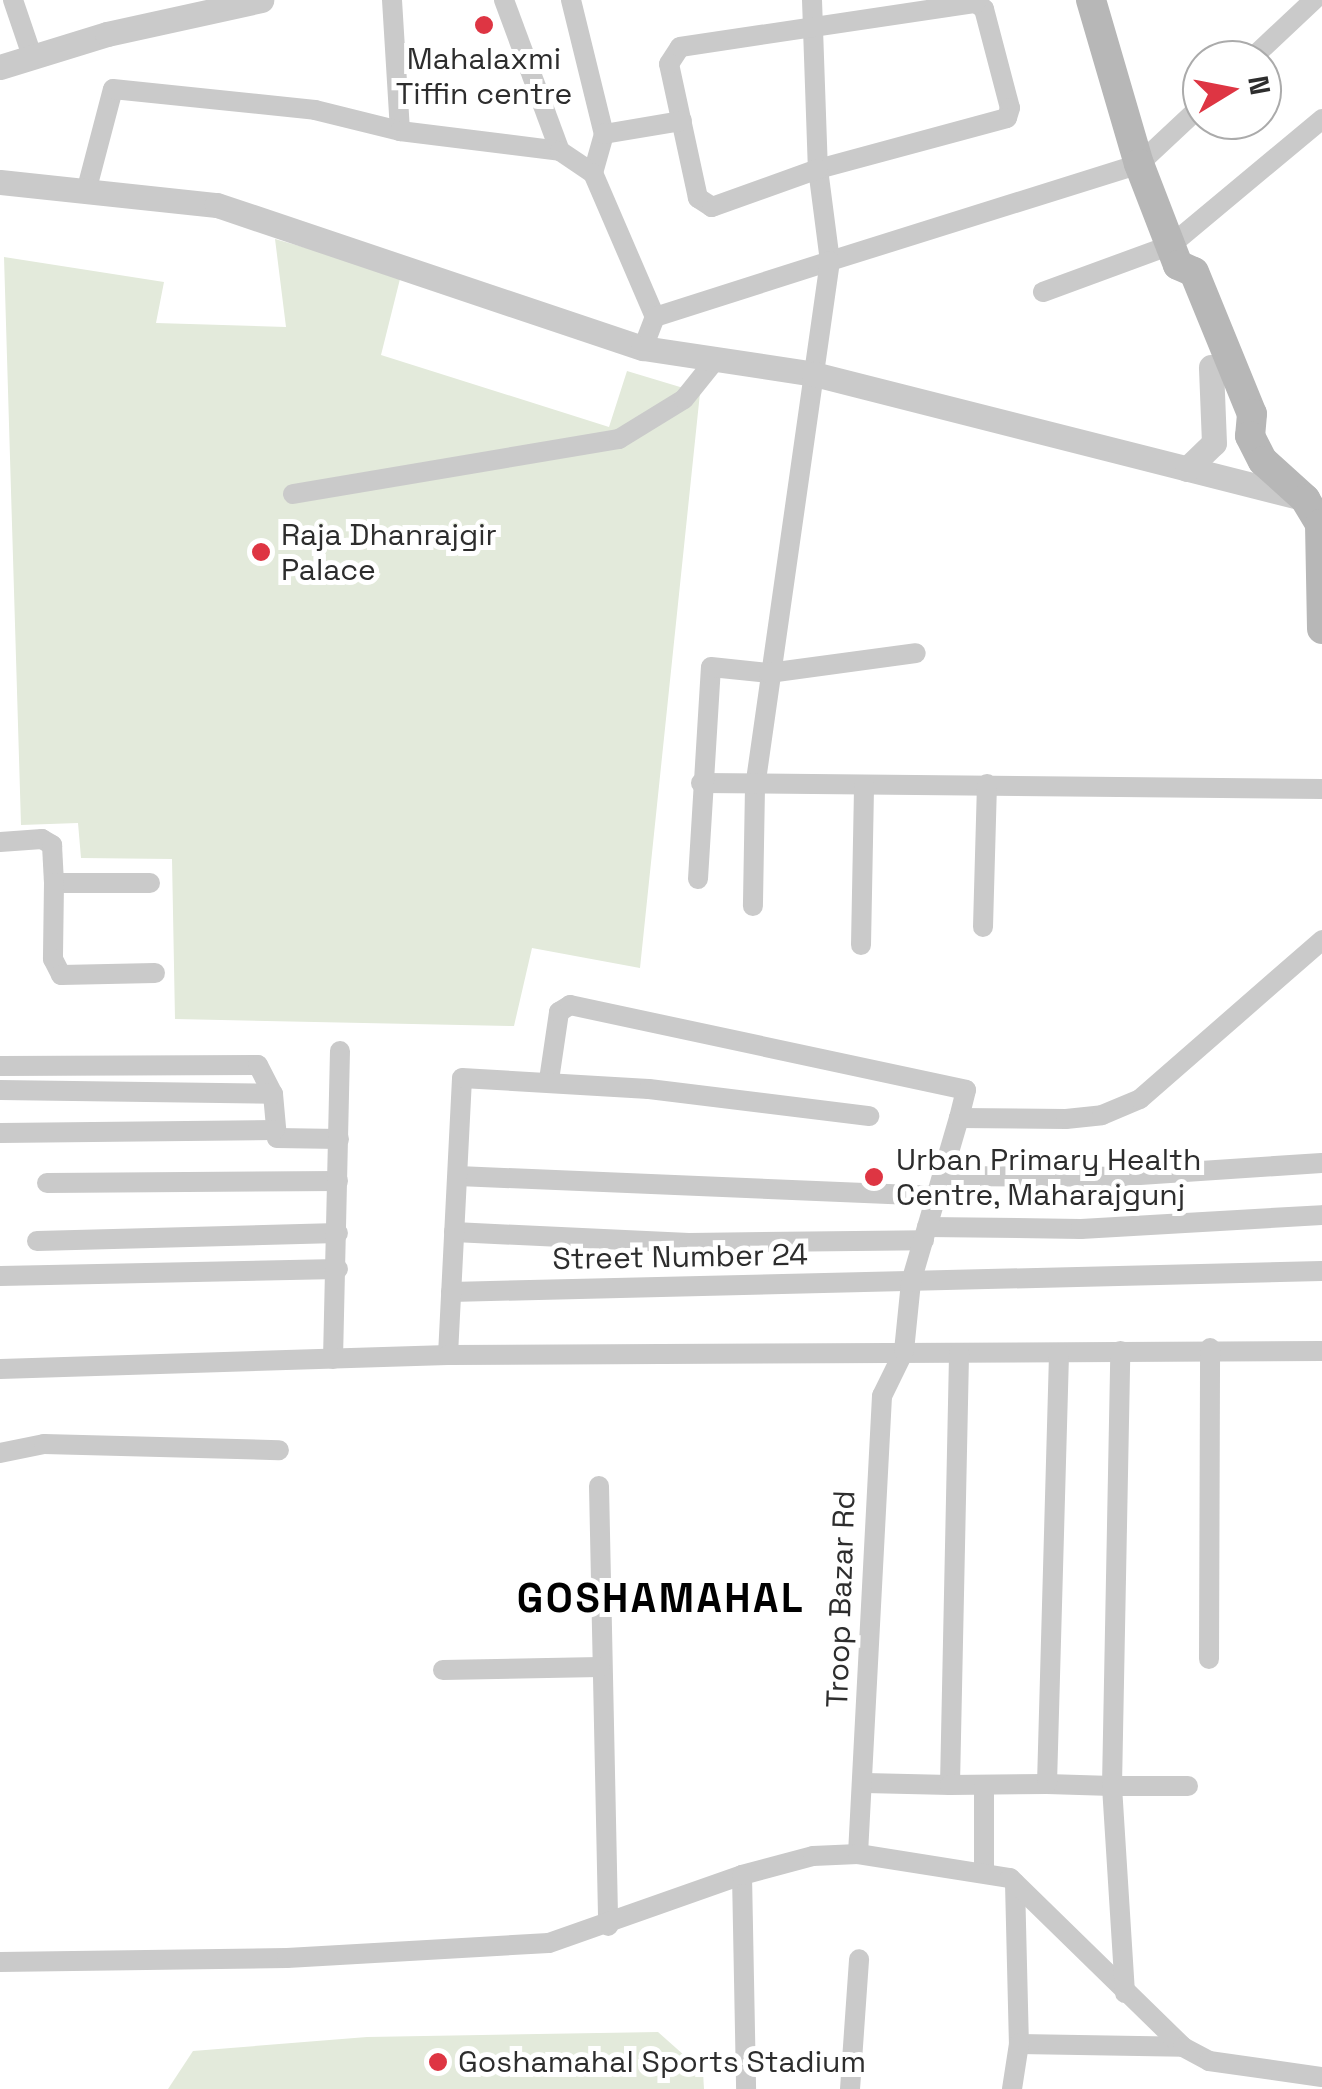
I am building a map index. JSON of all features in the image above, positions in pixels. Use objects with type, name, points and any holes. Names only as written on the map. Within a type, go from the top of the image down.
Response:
[{"type":"main road","points":[[1091,0],[1139,164],[1175,255],[1175,280],[1234,424],[1250,436],[1263,461],[1314,500],[1320,524],[1322,629]]},
{"type":"main road","points":[[1175,255],[1194,272],[1252,414],[1250,436]]},
{"type":"street","points":[[13,0],[31,53]]},
{"type":"street","points":[[0,67],[31,53],[230,3],[260,0]]},
{"type":"street","points":[[392,0],[400,131]]},
{"type":"street","points":[[504,0],[560,150]]},
{"type":"street","points":[[572,0],[604,134],[593,173]]},
{"type":"street","points":[[754,906],[755,787],[830,261],[818,169],[816,28],[812,0]]},
{"type":"street","points":[[1271,40],[1314,0]]},
{"type":"street","points":[[976,3],[984,8],[1010,108],[998,123],[818,169],[704,206],[669,64],[680,47],[816,28],[976,3]]},
{"type":"street","points":[[87,188],[113,88],[315,110],[400,131],[560,150],[593,173],[655,317],[644,348]]},
{"type":"street","points":[[1043,292],[1175,255],[1322,119]]},
{"type":"street","points":[[604,134],[682,121]]},
{"type":"street","points":[[655,317],[1139,164],[1182,124]]},
{"type":"street","points":[[0,178],[217,205],[644,348],[814,374],[1314,500]]},
{"type":"street","points":[[293,494],[618,439],[684,400],[716,359]]},
{"type":"street","points":[[1187,469],[1214,444],[1211,367]]},
{"type":"street","points":[[698,879],[711,667],[770,673],[916,653]]},
{"type":"street","points":[[701,783],[755,787],[987,784],[1322,789]]},
{"type":"street","points":[[983,928],[987,784]]},
{"type":"street","points":[[861,945],[864,785]]},
{"type":"street","points":[[0,842],[42,839],[52,845],[52,959],[60,976],[155,973]]},
{"type":"street","points":[[54,884],[150,882]]},
{"type":"street","points":[[959,1118],[1066,1120],[1102,1115],[1140,1099],[1322,940]]},
{"type":"street","points":[[549,1080],[559,1012],[570,1005],[966,1090],[911,1282],[904,1351]]},
{"type":"street","points":[[334,1360],[340,1051]]},
{"type":"street","points":[[0,1066],[258,1065],[273,1094],[274,1130],[285,1142],[339,1139]]},
{"type":"street","points":[[448,1355],[462,1078],[549,1080],[869,1116]]},
{"type":"street","points":[[0,1090],[273,1094]]},
{"type":"street","points":[[0,1133],[274,1130]]},
{"type":"street","points":[[458,1176],[941,1186],[1322,1163]]},
{"type":"street","points":[[47,1184],[338,1181]]},
{"type":"street","points":[[454,1232],[689,1243],[1322,1216]]},
{"type":"street","points":[[37,1241],[338,1233]]},
{"type":"street","points":[[0,1276],[338,1269]]},
{"type":"street","name":"Street Number 24","points":[[450,1292],[1322,1271]]},
{"type":"street","points":[[1209,1659],[1210,1348]]},
{"type":"street","points":[[0,1369],[448,1355],[1322,1350]]},
{"type":"street","name":"Troop Bazar Rd","points":[[858,1854],[866,1783],[875,1448],[882,1396],[904,1351]]},
{"type":"street","points":[[1120,1351],[1112,1786],[1126,1993]]},
{"type":"street","points":[[1047,1784],[1059,1352]]},
{"type":"street","points":[[950,1785],[959,1353]]},
{"type":"street","points":[[0,1453],[44,1444],[279,1450]]},
{"type":"street","points":[[599,1486],[608,1926]]},
{"type":"street","points":[[443,1670],[600,1667]]},
{"type":"street","points":[[866,1783],[1188,1786]]},
{"type":"street","points":[[984,1785],[984,1871]]},
{"type":"street","points":[[0,1962],[287,1958],[550,1943],[608,1926],[742,1875],[814,1856],[858,1854],[984,1871],[1015,1883],[1183,2048],[1209,2060],[1322,2077]]},
{"type":"street","points":[[742,1875],[746,2089]]},
{"type":"street","points":[[1012,2089],[1020,2044],[1015,1883]]},
{"type":"street","points":[[850,2089],[859,1959]]},
{"type":"street","points":[[1020,2044],[1183,2048]]},
{"type":"green space","points":[[275,239],[401,275],[381,355],[609,427],[627,371],[700,393],[640,968],[532,948],[514,1026],[175,1019],[172,859],[81,858],[78,823],[21,825],[4,257],[164,282],[156,323],[286,327]]},
{"type":"green space","name":"Goshamahal Sports Stadium","points":[[658,2032],[703,2072],[704,2089],[168,2089],[193,2051],[367,2037]]},
{"type":"place","name":"Mahalaxmi Tiffin centre","points":[[484,25]]},
{"type":"place","name":"Raja Dhanrajgir Palace","points":[[261,552]]},
{"type":"place","name":"Urban Primary Health Centre, Maharajgunj","points":[[874,1177]]},
{"type":"place","name":"Goshamahal Sports Stadium","points":[[438,2062]]},
{"type":"district","name":"GOSHAMAHAL","points":[[661,1599]]}]
